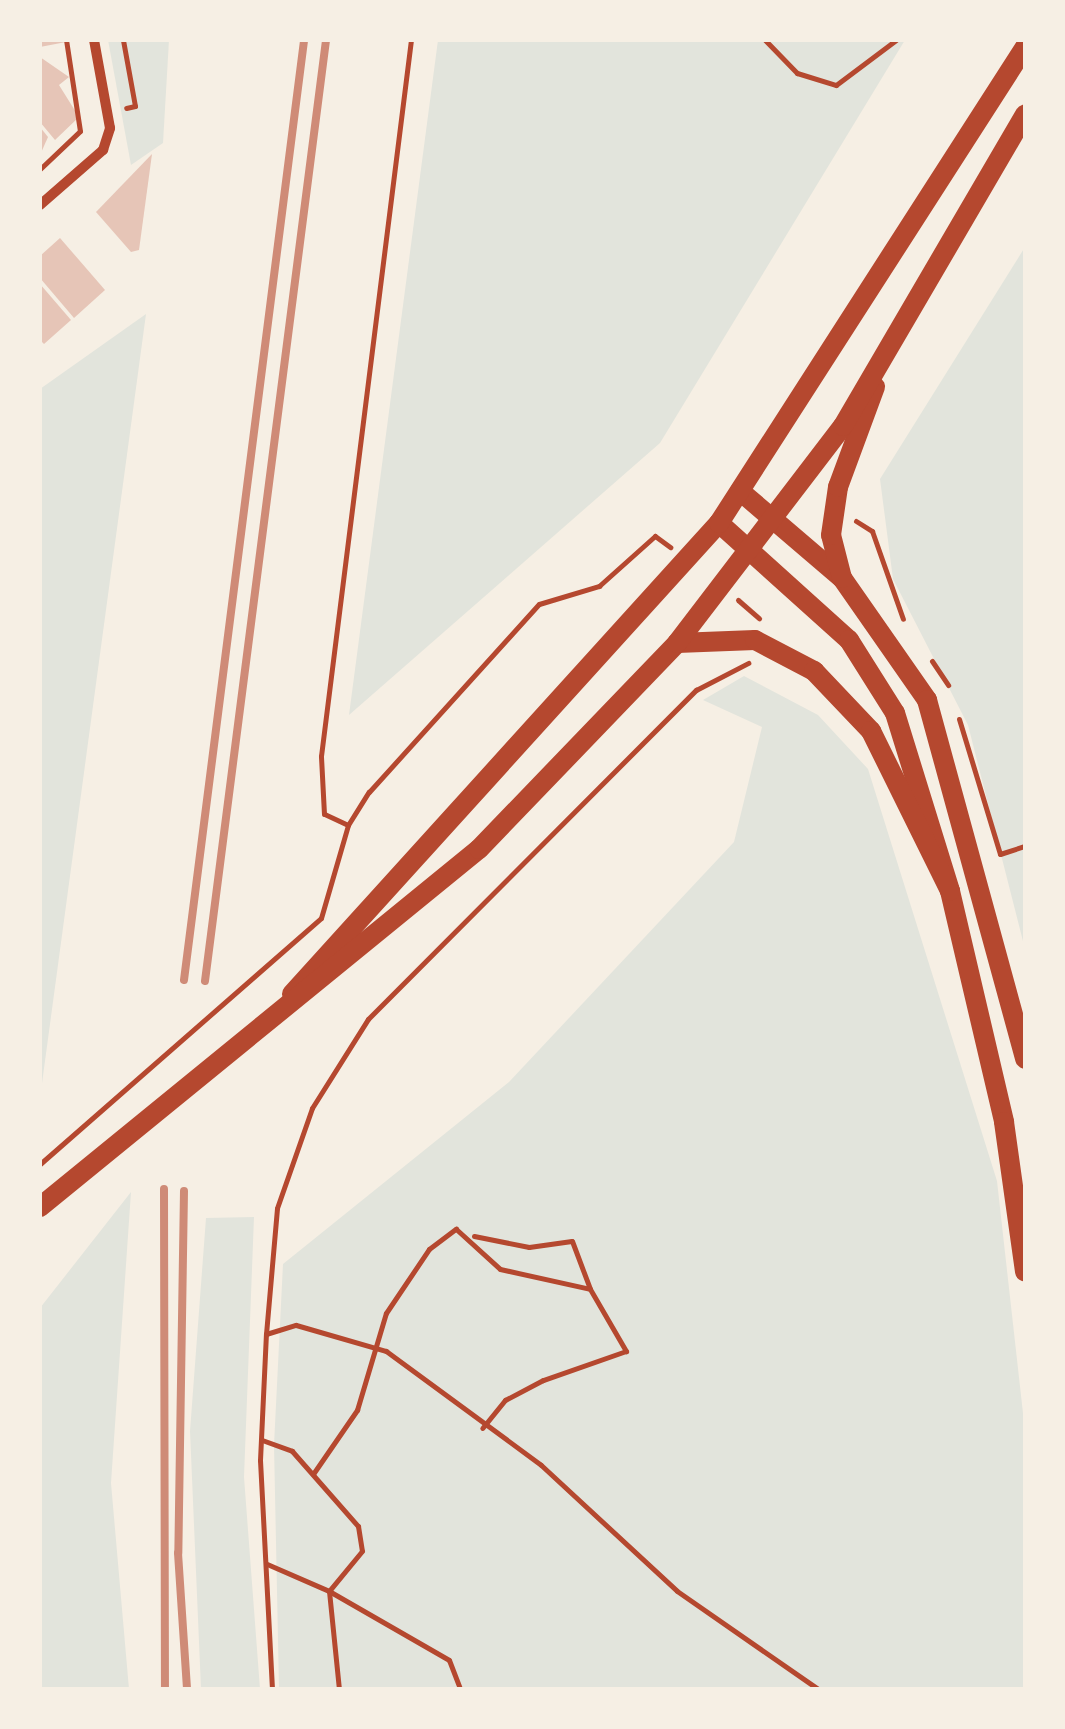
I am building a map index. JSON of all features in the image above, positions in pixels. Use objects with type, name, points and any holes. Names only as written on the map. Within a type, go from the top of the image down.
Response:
[{"type":"main road","points":[[278,1011],[719,522],[1025,47]]},
{"type":"main road","points":[[40,1207],[278,1011],[351,962],[479,849],[678,643],[754,551],[882,366],[1025,114]]},
{"type":"main road","points":[[842,578],[831,535],[838,488],[882,366]]},
{"type":"main road","points":[[740,492],[842,578],[892,638],[939,732],[1025,1059]]},
{"type":"main road","points":[[719,522],[849,640],[895,714],[950,890],[1004,1122],[1025,1272]]},
{"type":"main road","points":[[678,643],[755,640],[814,671],[871,731],[950,890]]},
{"type":"street","points":[[40,205],[103,150],[110,128],[94,40]]},
{"type":"path","points":[[40,169],[80,131],[66,40]]},
{"type":"path","points":[[123,40],[135,106],[124,108]]},
{"type":"path","points":[[348,826],[324,814],[321,756],[411,40]]},
{"type":"path","points":[[765,40],[798,73],[836,85],[896,40]]},
{"type":"path","points":[[40,1164],[322,918],[348,826],[539,604],[599,586],[655,536],[669,547]]},
{"type":"path","points":[[738,600],[760,616],[757,628]]},
{"type":"path","points":[[272,1689],[262,1440],[266,1334],[277,1208],[312,1108],[368,1019],[696,690],[752,655]]},
{"type":"path","points":[[1004,852],[1025,846]]},
{"type":"path","points":[[313,1474],[357,1410],[386,1312],[430,1249],[456,1229],[471,1236],[530,1247],[572,1241],[590,1289],[626,1351],[619,1360],[543,1380],[505,1400],[482,1428]]},
{"type":"path","points":[[471,1236],[500,1269],[590,1289]]},
{"type":"path","points":[[266,1334],[296,1325],[377,1347],[482,1428],[541,1465],[677,1591],[818,1689]]},
{"type":"path","points":[[262,1440],[313,1474],[358,1526],[362,1551],[328,1591],[340,1689]]},
{"type":"path","points":[[266,1564],[328,1591],[449,1660],[460,1689]]},
{"type":"shaded area","points":[[108,40],[169,40],[163,143],[131,165]]},
{"type":"shaded area","points":[[438,40],[905,40],[660,443],[349,715]]},
{"type":"shaded area","points":[[1025,247],[1025,949],[968,725],[893,579],[880,479]]},
{"type":"shaded area","points":[[146,314],[40,1098],[40,389]]},
{"type":"shaded area","points":[[744,676],[818,715],[868,769],[997,1181],[1025,1431],[1025,1689],[279,1689],[274,1445],[283,1264],[509,1082],[734,842],[762,727],[703,700]]},
{"type":"shaded area","points":[[131,1192],[111,1483],[129,1689],[40,1689],[40,1308]]},
{"type":"shaded area","points":[[254,1217],[244,1477],[260,1689],[201,1689],[190,1431],[206,1218]]},
{"type":"building","points":[[40,40],[66,40],[66,42],[40,47]]},
{"type":"building","points":[[40,57],[69,77],[59,85],[79,117],[55,140],[40,122]]},
{"type":"building","points":[[40,127],[48,137],[40,155]]},
{"type":"building","points":[[152,154],[139,250],[131,252],[96,212]]},
{"type":"building","points":[[60,238],[105,290],[74,318],[40,278],[40,256]]},
{"type":"building","points":[[40,284],[71,320],[44,344],[40,340]]},
{"type":"railway","points":[[184,980],[304,40]]},
{"type":"railway","points":[[205,981],[326,40]]},
{"type":"railway","points":[[164,1189],[165,1689]]},
{"type":"railway","points":[[184,1191],[178,1553],[187,1689]]}]
